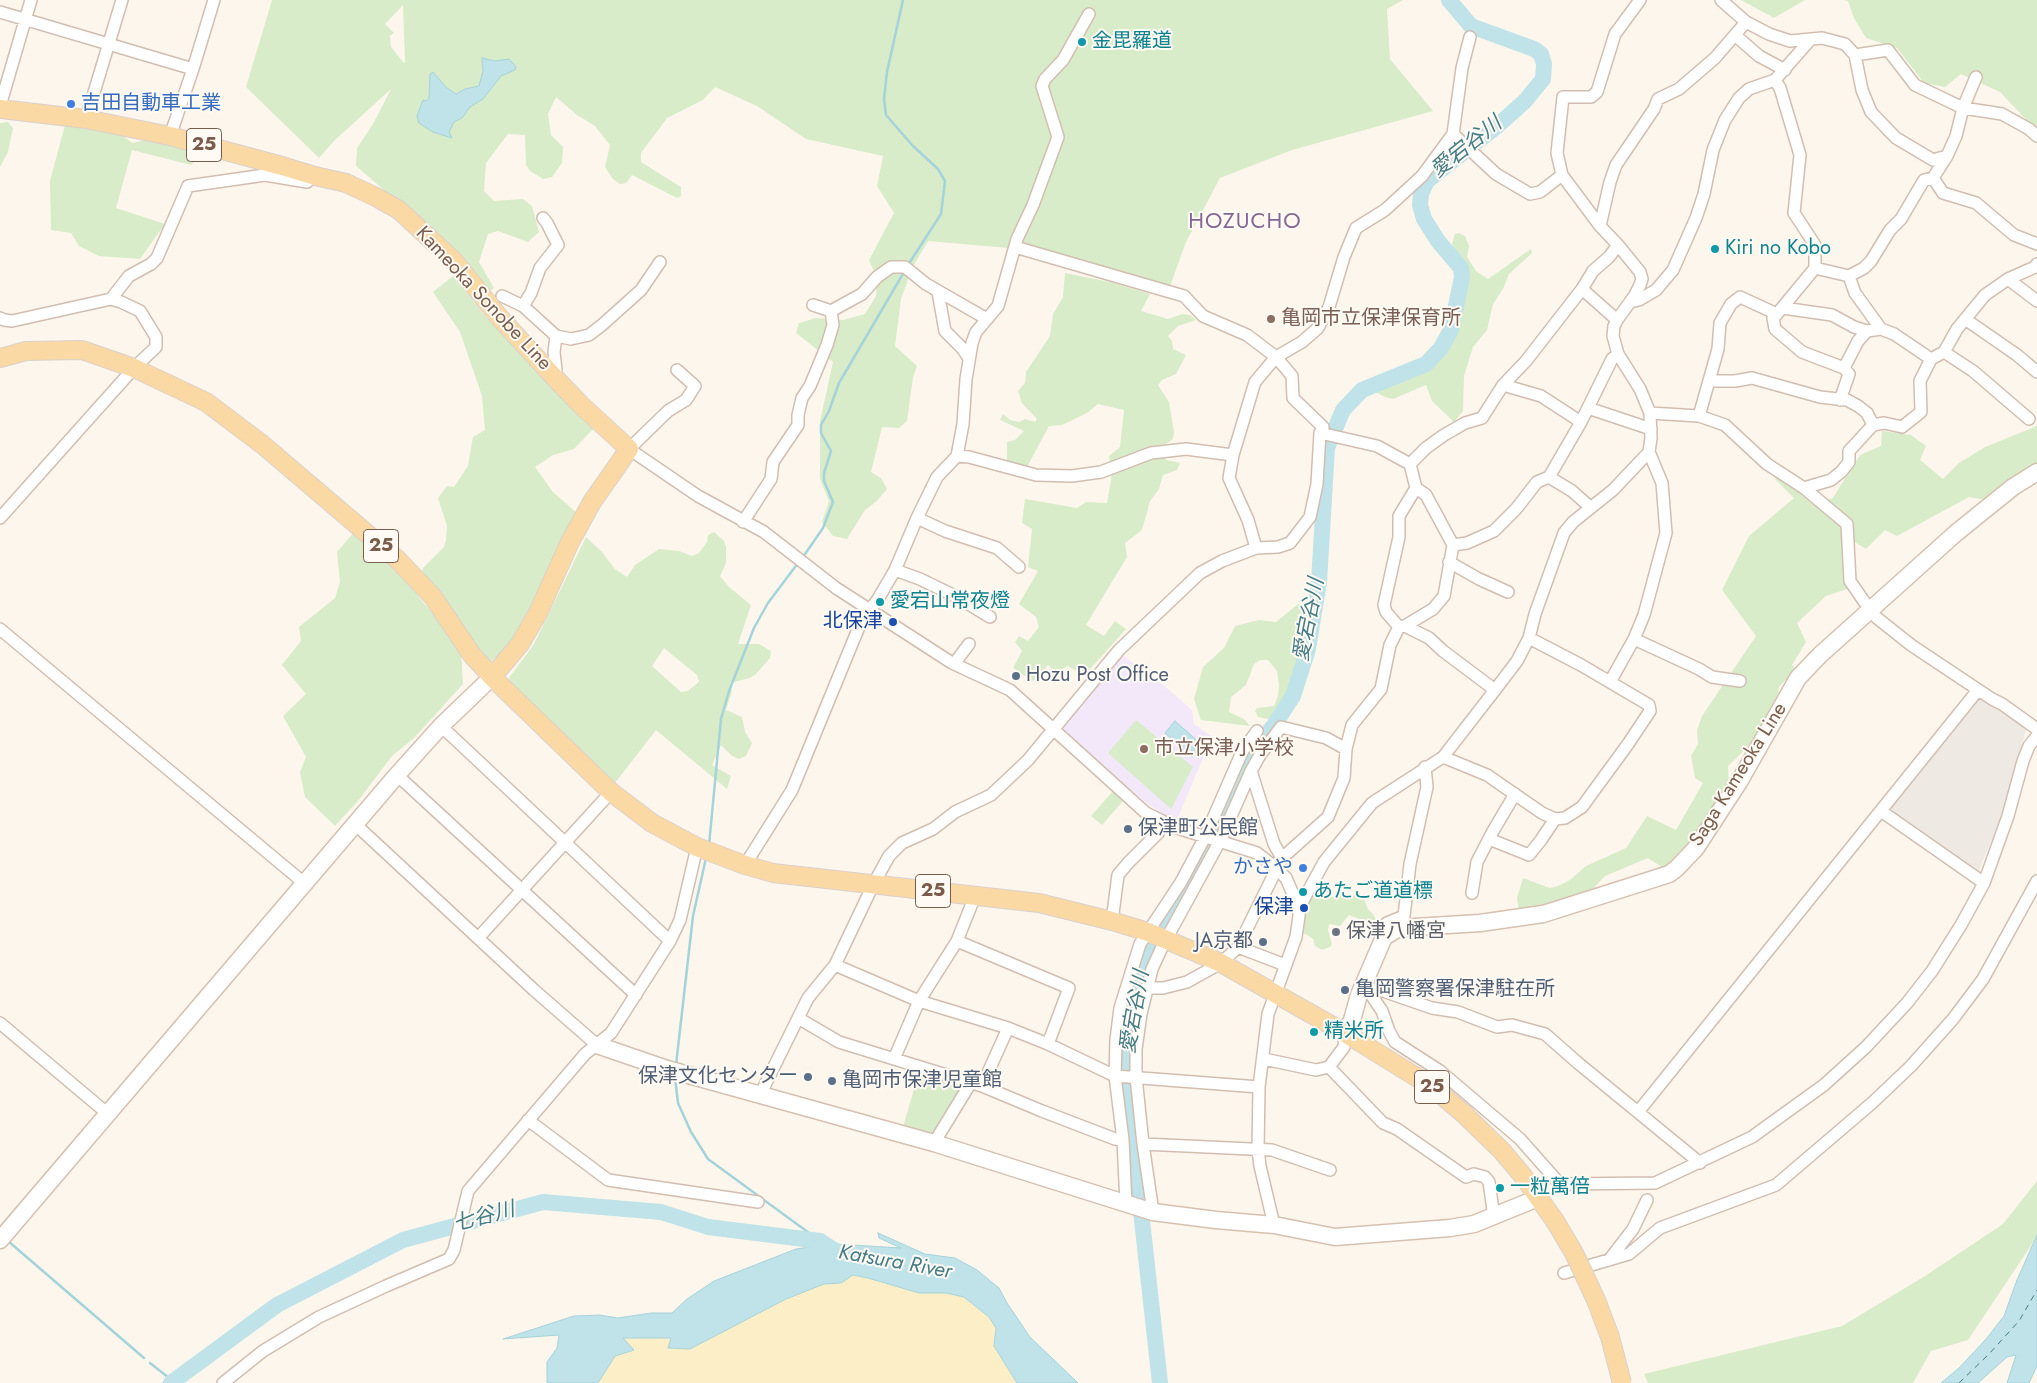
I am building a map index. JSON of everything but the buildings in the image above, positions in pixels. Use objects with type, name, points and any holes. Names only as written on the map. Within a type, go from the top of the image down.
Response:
[{"type":"main road","name":"Kameoka Sonobe Line","points":[[0,108],[86,119],[170,136],[352,185],[398,210],[454,261],[500,318],[554,377],[581,405],[629,448]]},
{"type":"main road","name":"25","points":[[0,358],[26,351],[82,350],[134,368],[206,402],[263,445],[391,553],[433,597],[472,655],[492,677],[611,792],[652,823],[704,850],[772,873],[1039,903],[1112,921],[1157,936],[1221,963],[1277,993],[1412,1073],[1464,1114],[1502,1151],[1555,1221],[1574,1253],[1596,1300],[1610,1337],[1622,1383]]},
{"type":"main road","points":[[492,677],[520,644],[538,613],[570,542],[592,502],[629,448]]},
{"type":"street","points":[[0,108],[31,0]]},
{"type":"street","points":[[86,119],[122,0]]},
{"type":"street","points":[[170,136],[214,0]]},
{"type":"street","points":[[1610,682],[1634,639],[1650,596],[1666,533],[1662,483],[1649,452],[1650,414],[1640,389],[1618,354],[1613,336],[1617,320],[1635,295],[1642,279],[1640,272],[1600,226],[1562,175],[1557,153],[1563,96],[1591,96],[1597,92],[1615,34],[1640,0]]},
{"type":"street","points":[[1721,0],[1746,22],[1769,34],[1790,41],[1822,38],[1844,44],[1855,56],[1862,90],[1871,112],[1877,119],[1896,138],[1933,160],[1947,156]]},
{"type":"street","points":[[0,12],[193,69]]},
{"type":"street","points":[[745,865],[792,790],[809,754],[845,660],[862,622],[878,600],[895,570],[916,518],[937,477],[957,456],[963,424],[969,358],[976,332],[998,306],[1015,247],[1058,136],[1042,86],[1045,78],[1062,60],[1088,14]]},
{"type":"street","points":[[1600,226],[1610,182],[1616,166],[1658,99],[1679,89],[1715,58],[1736,36],[1746,22]]},
{"type":"street","points":[[1736,36],[1759,56],[1785,70]]},
{"type":"street","points":[[1256,548],[1248,520],[1230,478],[1233,456],[1255,382],[1276,357],[1302,342],[1318,328],[1329,308],[1344,257],[1356,228],[1385,210],[1422,176],[1453,134],[1462,68],[1470,37]]},
{"type":"street","points":[[1629,302],[1639,300],[1656,290],[1673,270],[1696,218],[1704,194],[1713,150],[1725,120],[1739,98],[1749,89],[1775,80],[1810,40]]},
{"type":"street","points":[[1855,56],[1888,50],[1915,85],[1963,108],[2002,114],[2029,129],[2037,136]]},
{"type":"street","points":[[1815,268],[1849,276],[1864,268],[1871,261],[1890,230],[1901,219],[1924,180],[1934,178],[1947,156],[1956,136],[1963,108],[1976,78]]},
{"type":"street","points":[[1775,80],[1780,88],[1800,155],[1794,213],[1814,245],[1815,268],[1773,318],[1775,329],[1802,352],[1844,368],[1849,374],[1840,400]]},
{"type":"street","points":[[1453,134],[1496,174],[1530,194],[1540,192],[1562,175]]},
{"type":"street","points":[[111,300],[129,276],[151,264],[156,258],[188,186],[264,175],[307,182],[315,176]]},
{"type":"street","points":[[1934,178],[1943,194],[1976,203],[2014,235],[2037,244]]},
{"type":"street","points":[[522,306],[531,293],[540,268],[558,245],[543,218]]},
{"type":"street","points":[[1410,464],[1426,448],[1444,435],[1465,423],[1482,418],[1503,385],[1526,361],[1582,289],[1593,271],[1609,257],[1618,245]]},
{"type":"street","points":[[760,1095],[808,998],[835,965],[873,884],[889,856],[902,843],[932,829],[955,812],[991,795],[1028,760],[1119,650],[1200,573],[1222,560],[1256,548],[1278,547],[1290,543],[1310,517],[1317,484],[1323,427],[1293,398],[1292,376],[1276,357],[1248,335],[1203,316],[1184,296],[1015,247]]},
{"type":"street","points":[[502,296],[522,306],[556,336],[571,339],[589,335],[641,290],[660,262]]},
{"type":"street","points":[[1804,488],[1831,480],[1842,472],[1849,462],[1849,451],[1873,425],[1884,423],[1902,428],[1921,412],[1920,381],[1931,359],[1944,352],[1965,319],[1985,294],[2035,267],[2037,264]]},
{"type":"street","points":[[813,305],[831,311],[862,294],[891,267],[905,268],[938,292],[987,319]]},
{"type":"street","points":[[1849,276],[1855,293],[1880,329]]},
{"type":"street","points":[[2008,280],[2037,301]]},
{"type":"street","points":[[1582,289],[1617,320]]},
{"type":"street","points":[[938,292],[945,331],[969,358]]},
{"type":"street","points":[[1699,416],[1718,349],[1720,322],[1731,304],[1740,297],[1780,311],[1832,315],[1854,327],[1867,331],[1880,329],[1894,334],[1931,359]]},
{"type":"street","points":[[0,518],[134,368],[156,346],[156,337],[140,311],[121,302],[111,300],[12,321],[1,319]]},
{"type":"street","points":[[743,522],[771,479],[773,462],[798,425],[802,398],[810,386],[833,325],[831,311]]},
{"type":"street","points":[[1965,319],[2017,355],[2037,372]]},
{"type":"street","points":[[1844,368],[1858,341],[1867,331]]},
{"type":"street","points":[[554,377],[556,336]]},
{"type":"street","points":[[1944,352],[1973,371],[2029,419]]},
{"type":"street","points":[[1453,545],[1467,543],[1494,531],[1516,509],[1537,482],[1549,477],[1582,422],[1612,359],[1618,354]]},
{"type":"street","points":[[677,370],[695,386],[686,400],[668,411],[629,448],[698,496],[764,532],[836,588],[954,664],[1010,690],[1146,813],[1163,823],[1257,853],[1279,863]]},
{"type":"street","points":[[1709,381],[1734,381],[1752,378],[1820,397],[1840,400],[1858,406],[1867,413],[1873,425]]},
{"type":"street","points":[[1503,385],[1541,396],[1582,422]]},
{"type":"street","points":[[1588,408],[1651,429]]},
{"type":"street","points":[[1650,414],[1699,416],[1725,425],[1768,464],[1804,488],[1847,524],[1850,581],[1870,610],[1911,645],[2037,729]]},
{"type":"street","points":[[1147,988],[1177,985],[1221,963],[1238,947],[1279,863],[1328,817],[1344,778],[1346,749],[1352,725],[1381,689],[1390,646],[1402,627],[1433,609],[1444,596],[1453,545],[1426,495],[1416,488],[1410,464],[1377,446],[1344,440],[1323,433]]},
{"type":"street","points":[[957,456],[969,457],[1036,475],[1072,476],[1101,472],[1151,453],[1186,449],[1233,456]]},
{"type":"street","points":[[1274,1225],[1260,1166],[1258,1149],[1259,1087],[1264,1059],[1268,1014],[1296,937],[1299,908],[1324,862],[1372,803],[1443,757],[1495,690],[1516,661],[1529,638],[1535,614],[1564,534],[1590,507],[1614,490],[1649,452]]},
{"type":"street","name":"Saga Kameoka Line","points":[[1384,937],[1399,928],[1488,922],[1543,914],[1669,874],[1696,848],[1739,782],[1798,678],[1820,655],[1956,533],[2013,487],[2037,472]]},
{"type":"street","points":[[1549,477],[1572,491],[1590,507]]},
{"type":"street","points":[[1416,488],[1399,516],[1399,537],[1384,605],[1386,612],[1402,627],[1429,638],[1443,652],[1495,690]]},
{"type":"street","points":[[916,518],[945,531],[997,548],[1019,567]]},
{"type":"street","points":[[1449,562],[1479,579],[1508,592]]},
{"type":"street","points":[[895,570],[951,594],[990,617]]},
{"type":"street","points":[[0,629],[304,883]]},
{"type":"street","points":[[1443,757],[1488,775],[1542,813],[1555,819],[1565,818],[1582,807],[1650,712],[1649,705],[1529,638]]},
{"type":"street","points":[[1634,639],[1699,668],[1712,677],[1740,681]]},
{"type":"street","points":[[954,664],[969,644]]},
{"type":"street","points":[[0,1240],[397,775],[441,726],[492,677]]},
{"type":"street","points":[[1638,1112],[1978,690]]},
{"type":"street","points":[[441,726],[670,941]]},
{"type":"street","points":[[1130,1205],[1117,1076],[1116,1040],[1120,1008],[1140,944],[1157,936],[1251,771],[1272,737],[1282,727],[1326,738],[1346,749]]},
{"type":"street","points":[[1151,1211],[1134,1077],[1136,1049],[1157,936],[1172,898],[1212,839],[1242,752],[1257,731]]},
{"type":"street","points":[[1364,984],[1382,1011],[1395,1042],[1440,1071],[1520,1139],[1558,1182],[1566,1184],[1655,1183],[1752,1137],[1824,1085],[1866,1047],[1907,1003],[1932,971],[1961,925],[1984,883],[2008,816],[2023,760],[2029,746],[2037,736]]},
{"type":"street","points":[[1264,1059],[1316,1070],[1329,1067],[1344,1047],[1345,1033],[1352,1020],[1364,984],[1384,937],[1382,929],[1387,923],[1404,916],[1410,864],[1428,787],[1425,767]]},
{"type":"street","points":[[1251,771],[1279,863],[1299,908]]},
{"type":"street","points":[[397,775],[636,996]]},
{"type":"street","points":[[479,937],[611,792]]},
{"type":"street","points":[[1472,892],[1477,862],[1515,794]]},
{"type":"street","points":[[1881,811],[1984,883]]},
{"type":"street","points":[[1489,839],[1528,855],[1555,819]]},
{"type":"street","points":[[1112,921],[1118,875],[1128,862],[1158,833],[1163,823]]},
{"type":"street","points":[[355,824],[534,990],[598,1045],[674,1070],[934,1143],[1151,1211],[1216,1220],[1274,1225],[1335,1237],[1450,1228],[1474,1224],[1538,1198]]},
{"type":"street","points":[[223,1383],[263,1351],[319,1317],[449,1260],[454,1250],[468,1191],[585,1054],[598,1045],[611,1032],[636,996],[670,941],[680,920],[704,850]]},
{"type":"street","points":[[1564,1273],[1629,1254],[1660,1228],[1776,1185],[1872,1103],[1911,1066],[1953,1019],[1983,979],[2037,881]]},
{"type":"street","points":[[894,1059],[920,1000],[957,941],[975,896]]},
{"type":"street","points":[[957,941],[1069,988],[1048,1044]]},
{"type":"street","points":[[1238,947],[1285,965]]},
{"type":"street","points":[[835,965],[920,1000],[1008,1028],[1117,1076],[1259,1087]]},
{"type":"street","points":[[1364,984],[1374,990],[1383,991],[1432,1008],[1458,1012],[1492,1026],[1512,1024],[1545,1034],[1700,1162]]},
{"type":"street","points":[[798,1018],[839,1042],[970,1084],[982,1086],[1115,1139],[1123,1140]]},
{"type":"street","points":[[0,1023],[108,1114]]},
{"type":"street","points":[[982,1086],[1008,1028]]},
{"type":"street","points":[[1329,1067],[1383,1123],[1397,1129],[1466,1177],[1474,1174],[1485,1177],[1489,1182],[1494,1217]]},
{"type":"street","points":[[934,1143],[970,1084]]},
{"type":"street","points":[[528,1120],[608,1180],[758,1202]]},
{"type":"street","points":[[1143,1144],[1272,1150],[1330,1170]]},
{"type":"street","points":[[1610,1260],[1634,1229],[1647,1200]]},
{"type":"shaded area","name":"市立保津小学校","points":[[1121,654],[1142,669],[1145,669],[1192,710],[1194,724],[1212,737],[1176,822],[1149,805],[1096,761],[1058,726]]},
{"type":"shaded area","points":[[1977,696],[2027,727],[2003,812],[1979,871],[1891,811],[1888,807]]},
{"type":"green space","points":[[272,0],[1403,0],[1387,9],[1390,59],[1433,111],[1292,150],[1220,178],[1186,242],[1169,289],[1042,251],[928,241],[912,268],[901,299],[895,346],[917,366],[913,377],[907,421],[899,428],[882,427],[871,472],[881,478],[887,489],[877,501],[865,510],[847,539],[833,536],[822,522],[829,501],[820,479],[820,421],[833,362],[796,333],[799,323],[816,318],[843,320],[865,314],[876,296],[877,278],[869,260],[894,213],[877,186],[883,156],[806,139],[757,106],[715,87],[703,100],[667,118],[641,153],[641,162],[681,187],[681,196],[677,198],[632,175],[626,183],[620,184],[613,179],[605,167],[610,145],[595,126],[577,115],[556,97],[548,114],[551,135],[563,147],[562,163],[552,177],[543,179],[530,171],[526,165],[525,135],[508,134],[486,163],[484,191],[494,201],[523,199],[532,206],[539,232],[528,242],[498,231],[488,234],[479,262],[494,288],[490,291],[418,219],[356,166],[357,148],[373,124],[391,89],[335,140],[319,158],[246,87]],"holes":[[[403,5],[405,62],[391,47],[390,36],[394,33],[385,24]]]},
{"type":"green space","points":[[1741,0],[1805,0],[1774,18]]},
{"type":"green space","points":[[1844,0],[2037,0],[2037,131],[2000,92],[1961,74],[1945,87],[1924,83],[1897,48],[1866,38],[1854,18],[1848,1]]},
{"type":"green space","points":[[8,122],[13,128],[8,152],[0,167],[0,123]]},
{"type":"green space","points":[[65,125],[116,130],[132,143],[151,139],[204,152],[191,165],[132,150],[116,208],[165,224],[140,259],[99,256],[79,246],[71,233],[51,230],[50,181]]},
{"type":"green space","points":[[1459,233],[1465,236],[1469,246],[1467,257],[1476,271],[1488,279],[1531,249],[1532,253],[1509,274],[1503,289],[1493,304],[1487,330],[1473,347],[1464,376],[1463,411],[1454,422],[1432,401],[1426,385],[1393,399],[1370,389],[1369,383],[1371,379],[1389,377],[1406,366],[1413,366],[1428,357],[1436,362],[1439,360],[1462,296],[1464,266],[1452,244],[1455,234]]},
{"type":"green space","points":[[1065,273],[1110,282],[1150,294],[1141,311],[1168,319],[1182,314],[1190,315],[1196,320],[1178,326],[1168,336],[1172,341],[1173,349],[1186,355],[1176,374],[1162,380],[1158,385],[1169,402],[1174,432],[1173,439],[1162,447],[1166,460],[1180,463],[1177,470],[1163,475],[1159,489],[1150,501],[1142,530],[1125,543],[1127,557],[1086,625],[1104,636],[1115,621],[1126,629],[1084,676],[1068,666],[1056,672],[1048,665],[1033,681],[1013,668],[1022,651],[1015,642],[1019,636],[1028,641],[1039,627],[1036,617],[1019,604],[1038,571],[1028,567],[1032,529],[1022,523],[1025,499],[1077,508],[1086,502],[1107,503],[1112,474],[1109,456],[1120,447],[1124,410],[1098,404],[1087,413],[1062,425],[1049,426],[1026,469],[1007,465],[1007,442],[1015,440],[1024,431],[1000,420],[1003,414],[1010,420],[1019,422],[1025,419],[1035,422],[1037,419],[1022,403],[1018,391],[1025,383],[1026,372],[1050,336],[1053,314],[1063,297]]},
{"type":"green space","points":[[453,276],[486,317],[531,359],[595,427],[574,449],[553,455],[535,467],[553,492],[577,513],[538,602],[512,643],[490,662],[421,575],[423,568],[444,547],[446,540],[447,526],[438,498],[447,486],[454,487],[468,466],[473,437],[485,430],[482,396],[460,332],[433,292]]},
{"type":"green space","points":[[2037,426],[2037,464],[1986,500],[1969,497],[1897,536],[1885,530],[1866,549],[1845,536],[1847,589],[1826,596],[1797,623],[1806,642],[1792,665],[1796,669],[1779,687],[1777,700],[1751,744],[1728,766],[1729,785],[1693,842],[1665,869],[1648,858],[1605,876],[1591,891],[1530,911],[1519,912],[1517,898],[1523,878],[1550,888],[1570,880],[1586,866],[1626,848],[1647,816],[1676,830],[1703,783],[1695,778],[1691,756],[1698,744],[1697,730],[1702,716],[1756,636],[1722,590],[1749,536],[1794,498],[1775,479],[1777,473],[1808,497],[1832,499],[1860,455],[1881,446],[1882,431],[1911,435],[1926,446],[1920,460],[1943,479],[1959,463],[1985,447]]},
{"type":"green space","points":[[355,531],[390,562],[461,648],[463,684],[414,738],[392,756],[358,801],[335,826],[305,797],[300,772],[306,757],[283,716],[306,694],[282,665],[301,641],[299,627],[335,598],[340,582],[337,552]]},
{"type":"green space","points":[[714,532],[724,541],[726,547],[726,563],[720,576],[729,587],[751,605],[738,644],[759,644],[771,651],[770,658],[756,674],[750,678],[730,683],[732,691],[726,710],[742,717],[745,732],[752,743],[746,756],[739,759],[732,756],[721,745],[712,765],[731,776],[727,789],[656,730],[615,783],[517,693],[509,678],[534,644],[586,537],[602,552],[615,569],[627,577],[635,565],[659,549],[679,551],[692,556],[699,553],[707,542],[708,535]],"holes":[[[664,648],[697,675],[699,682],[688,691],[681,692],[652,666]]]},
{"type":"green space","points":[[1308,602],[1297,673],[1283,705],[1273,720],[1258,717],[1255,711],[1257,708],[1274,706],[1278,696],[1277,671],[1268,660],[1261,660],[1254,664],[1246,685],[1231,697],[1229,712],[1244,719],[1250,726],[1201,720],[1194,699],[1203,667],[1224,648],[1235,626],[1259,620],[1276,622],[1298,604]]},
{"type":"green space","points":[[1136,720],[1193,767],[1171,809],[1108,753]]},
{"type":"green space","points":[[1112,792],[1123,801],[1102,825],[1091,816]]},
{"type":"green space","points":[[1320,881],[1325,885],[1330,896],[1333,897],[1342,892],[1364,899],[1368,909],[1378,923],[1368,929],[1362,925],[1359,919],[1349,915],[1340,926],[1329,924],[1328,930],[1332,944],[1330,947],[1322,950],[1315,946],[1313,939],[1304,933],[1301,926],[1307,906]]},
{"type":"green space","points":[[919,1072],[958,1084],[961,1089],[936,1133],[930,1134],[903,1127]]},
{"type":"green space","points":[[2037,1181],[2037,1235],[2032,1244],[1968,1340],[1931,1351],[1913,1383],[1648,1383],[1644,1374],[1842,1326],[1925,1276],[2003,1224]]},
{"type":"sand","points":[[853,1275],[919,1293],[946,1293],[964,1297],[989,1317],[996,1328],[994,1346],[1017,1383],[598,1383],[615,1356],[634,1350],[622,1338],[672,1338],[668,1348],[690,1349],[786,1299],[824,1284],[841,1283]]},
{"type":"water","points":[[482,58],[495,61],[509,59],[516,67],[515,70],[501,76],[483,99],[470,107],[462,118],[454,122],[449,132],[452,138],[433,132],[419,123],[417,116],[423,100],[426,101],[429,98],[430,74],[433,72],[447,88],[456,94],[465,89],[479,86],[483,71]]},
{"type":"water","points":[[1175,721],[1202,745],[1192,757],[1165,733]]},
{"type":"water","name":"Katsura River","points":[[878,1233],[925,1254],[955,1258],[977,1270],[999,1288],[1030,1337],[1078,1383],[1017,1383],[994,1346],[996,1328],[989,1317],[964,1297],[946,1293],[919,1293],[853,1275],[841,1283],[824,1284],[786,1299],[690,1349],[668,1348],[671,1338],[623,1338],[634,1350],[615,1356],[598,1383],[547,1383],[547,1362],[557,1348],[559,1335],[503,1339],[574,1316],[600,1315],[618,1318],[651,1313],[672,1313],[687,1299],[714,1281],[796,1249],[810,1247],[809,1245],[763,1240],[759,1235],[794,1236],[836,1244],[901,1248],[879,1238]]},
{"type":"water","points":[[2037,1235],[2037,1366],[2029,1383],[2007,1383],[2016,1355],[2007,1357],[1978,1383],[1941,1383],[1959,1368],[1987,1338],[2004,1316],[2017,1280]]},
{"type":"waterway","points":[[903,0],[887,72],[884,99],[886,115],[913,146],[938,169],[945,181],[941,214],[908,265]]},
{"type":"waterway","name":"愛宕谷川","points":[[1160,1383],[1127,1085],[1127,1058],[1136,984],[1149,951],[1196,872],[1248,757],[1275,724],[1293,696],[1308,649],[1319,582],[1327,448],[1343,410],[1362,390],[1426,364],[1441,348],[1451,330],[1462,277],[1461,268],[1438,241],[1424,219],[1420,205],[1421,194],[1427,181],[1496,127],[1525,101],[1543,79],[1544,64],[1541,54],[1534,49],[1471,26],[1449,0]]},
{"type":"waterway","points":[[803,557],[823,528],[833,502],[824,481],[824,473],[831,451],[821,433],[821,425],[829,411],[839,383],[904,272]]},
{"type":"waterway","points":[[709,845],[721,719],[729,691],[754,628],[768,603],[798,563]]},
{"type":"waterway","points":[[676,1065],[693,916],[706,858]]},
{"type":"waterway","points":[[675,1078],[678,1103],[691,1132],[708,1159],[820,1241]]},
{"type":"waterway","name":"七谷川","points":[[171,1383],[277,1305],[403,1240],[543,1202],[661,1212],[708,1227],[820,1241],[834,1250]]},
{"type":"waterway","points":[[8,1241],[144,1358]]},
{"type":"waterway","points":[[150,1363],[173,1381]]},
{"type":"ferry route","points":[[1959,1383],[2019,1321],[2037,1290]]},
{"type":"place","name":"金毘羅道","points":[[1082,42]]},
{"type":"place","name":"吉田自動車工業","points":[[71,104]]},
{"type":"place","name":"Kiri no Kobo","points":[[1715,249]]},
{"type":"place","name":"亀岡市立保津保育所","points":[[1271,319]]},
{"type":"place","name":"愛宕山常夜燈","points":[[880,602]]},
{"type":"place","name":"北保津","points":[[893,622]]},
{"type":"place","name":"Hozu Post Office","points":[[1016,676]]},
{"type":"place","name":"市立保津小学校","points":[[1144,749]]},
{"type":"place","name":"保津町公民館","points":[[1128,829]]},
{"type":"place","name":"かさや","points":[[1303,868]]},
{"type":"place","name":"あたご道道標","points":[[1303,892]]},
{"type":"place","name":"保津","points":[[1304,908]]},
{"type":"place","name":"保津八幡宮","points":[[1336,932]]},
{"type":"place","name":"JA京都","points":[[1263,942]]},
{"type":"place","name":"亀岡警察署保津駐在所","points":[[1345,990]]},
{"type":"place","name":"精米所","points":[[1314,1032]]},
{"type":"place","name":"保津文化センター","points":[[808,1077]]},
{"type":"place","name":"亀岡市保津児童館","points":[[832,1081]]},
{"type":"place","name":"一粒萬倍","points":[[1500,1188]]},
{"type":"district","name":"HOZUCHO","points":[[1245,223]]}]
